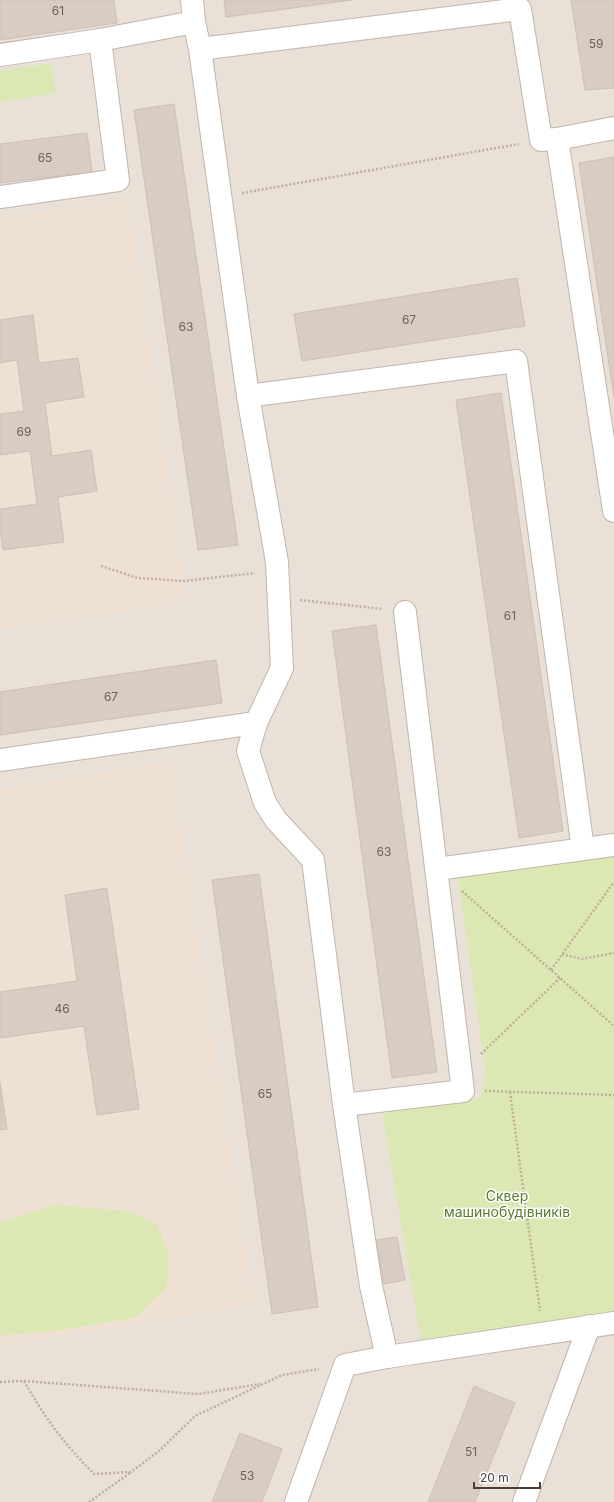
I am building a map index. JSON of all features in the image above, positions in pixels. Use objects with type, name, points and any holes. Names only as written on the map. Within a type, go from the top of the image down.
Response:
[{"type":"lane","points":[[192,0],[248,396],[278,570],[282,668],[256,723],[248,751],[265,803],[276,820],[313,860],[344,1106],[371,1286],[387,1357]]},
{"type":"lane","points":[[200,49],[520,9],[549,139],[614,511]]},
{"type":"lane","points":[[0,55],[100,40],[194,22]]},
{"type":"lane","points":[[0,197],[118,180],[100,40]]},
{"type":"lane","points":[[549,139],[614,128]]},
{"type":"lane","points":[[248,396],[516,361],[583,849]]},
{"type":"lane","points":[[344,1106],[462,1082],[405,612]]},
{"type":"lane","points":[[0,760],[256,723]]},
{"type":"lane","points":[[437,869],[614,845]]},
{"type":"lane","points":[[296,1502],[345,1366],[387,1357],[614,1323]]},
{"type":"lane","points":[[524,1502],[589,1326]]},
{"type":"path","points":[[220,197],[549,139]]},
{"type":"path","points":[[101,566],[138,578],[184,581],[278,570]]},
{"type":"path","points":[[279,598],[405,612]]},
{"type":"path","points":[[437,869],[614,1026]]},
{"type":"path","points":[[551,970],[614,882]]},
{"type":"path","points":[[562,954],[582,959],[614,953]]},
{"type":"path","points":[[462,1082],[560,978]]},
{"type":"path","points":[[462,1082],[510,1092],[614,1095]]},
{"type":"path","points":[[510,1092],[543,1334]]},
{"type":"path","points":[[89,1502],[159,1451],[195,1416],[282,1375],[345,1366]]},
{"type":"path","points":[[0,1382],[24,1381],[198,1394],[264,1383]]},
{"type":"path","points":[[24,1381],[43,1415],[69,1449],[94,1474],[131,1472]]},
{"type":"shaded area","points":[[0,0],[614,0],[614,1502],[0,1502]]},
{"type":"shaded area","points":[[129,199],[188,602],[0,630],[0,217]]},
{"type":"shaded area","points":[[171,761],[255,1305],[0,1346],[0,789]]},
{"type":"green space","points":[[51,63],[56,93],[0,102],[0,71]]},
{"type":"green space","name":"Сквер машинобудівників","points":[[614,852],[614,1313],[421,1340],[382,1110],[481,1098],[486,1072],[458,875]]},
{"type":"green space","points":[[55,1205],[130,1211],[157,1225],[169,1254],[167,1287],[136,1317],[70,1329],[0,1336],[0,1223]]},
{"type":"building","points":[[0,0],[114,0],[117,23],[0,40]]},
{"type":"building","points":[[224,0],[352,0],[226,17]]},
{"type":"building","points":[[571,0],[614,0],[614,88],[585,90]]},
{"type":"building","points":[[174,104],[238,545],[198,550],[134,110]]},
{"type":"building","points":[[87,133],[92,172],[0,183],[0,144]]},
{"type":"building","points":[[614,157],[614,398],[579,163]]},
{"type":"building","points":[[517,278],[525,326],[302,361],[294,314]]},
{"type":"building","points":[[33,315],[39,363],[78,358],[84,397],[45,403],[52,456],[91,450],[97,491],[58,497],[64,542],[3,550],[0,529],[0,509],[37,504],[30,451],[0,455],[0,414],[24,411],[17,360],[0,363],[0,320]]},
{"type":"building","points":[[501,393],[563,831],[519,838],[456,400]]},
{"type":"building","points":[[376,625],[437,1072],[392,1078],[332,631]]},
{"type":"building","points":[[216,660],[222,703],[0,735],[0,692]]},
{"type":"building","points":[[259,874],[318,1307],[272,1314],[212,880]]},
{"type":"building","points":[[107,888],[139,1109],[97,1115],[84,1026],[0,1038],[0,992],[77,981],[65,895]]},
{"type":"building","points":[[0,1082],[7,1129],[0,1130]]},
{"type":"building","points":[[397,1237],[405,1280],[384,1284],[376,1240]]},
{"type":"building","points":[[474,1386],[515,1403],[475,1502],[428,1502]]},
{"type":"building","points":[[240,1433],[282,1449],[262,1502],[212,1502]]}]
